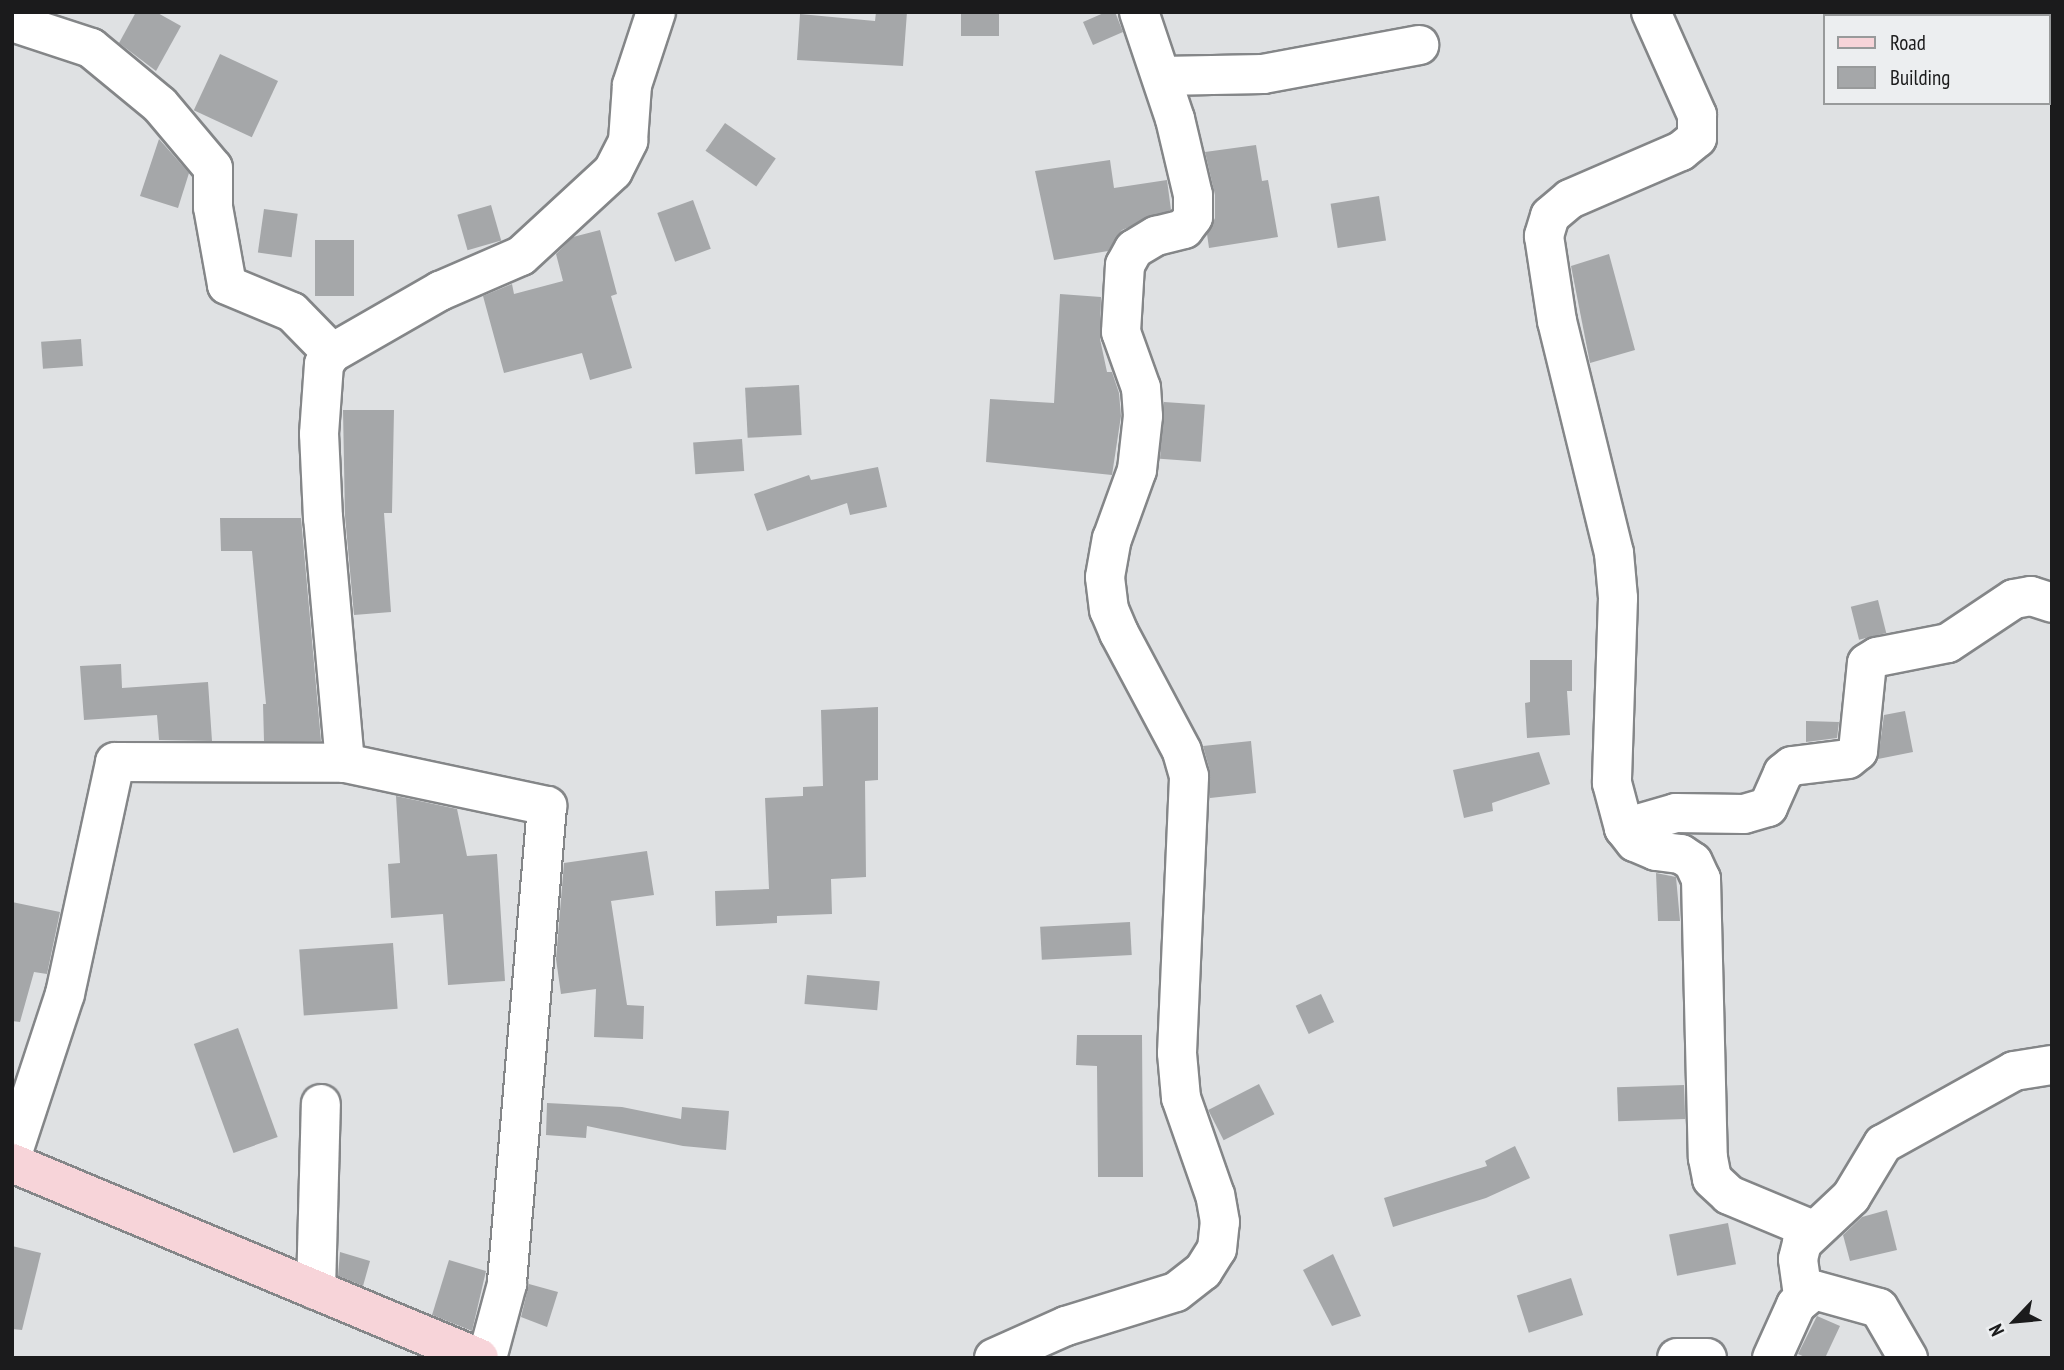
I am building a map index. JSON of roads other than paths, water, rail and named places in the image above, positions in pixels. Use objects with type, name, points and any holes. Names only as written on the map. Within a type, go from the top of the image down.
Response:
[{"type":"main road","points":[[12,1163],[479,1358]]},
{"type":"street","points":[[345,763],[330,629],[319,434],[320,383],[324,364],[332,353],[440,291],[521,256],[613,172],[628,141],[632,85],[656,12]]},
{"type":"street","points":[[994,1358],[1066,1326],[1176,1292],[1203,1271],[1217,1249],[1220,1222],[1214,1195],[1181,1098],[1177,1053],[1189,776],[1182,751],[1109,610],[1105,577],[1112,540],[1137,470],[1143,416],[1141,388],[1121,332],[1125,265],[1134,249],[1156,236],[1184,229],[1194,218],[1193,195],[1162,76],[1139,12]]},
{"type":"street","points":[[1651,12],[1697,116],[1697,138],[1681,151],[1570,199],[1550,216],[1544,236],[1558,321],[1614,554],[1618,598],[1612,783],[1624,828],[1635,842],[1656,851],[1681,854],[1693,862],[1701,879],[1708,1158],[1712,1179],[1729,1195],[1813,1230]]},
{"type":"street","points":[[12,22],[91,48],[160,105],[213,168],[213,207],[227,285],[292,312],[332,353]]},
{"type":"street","points":[[1162,76],[1264,74],[1419,45]]},
{"type":"street","points":[[1624,828],[1676,813],[1744,814],[1768,807],[1783,773],[1792,766],[1848,759],[1858,751],[1867,663],[1877,657],[1948,643],[2014,599],[2031,596],[2052,603]]},
{"type":"street","points":[[12,1155],[65,994],[115,762],[345,763],[547,806],[507,1284],[487,1358]]},
{"type":"street","points":[[1773,1358],[1803,1295],[1798,1259],[1802,1243],[1851,1197],[1883,1144],[1896,1133],[2014,1071],[2052,1065]]},
{"type":"street","points":[[316,1290],[321,1104]]},
{"type":"street","points":[[1803,1295],[1814,1290],[1879,1308],[1908,1358]]},
{"type":"street","points":[[1677,1358],[1707,1358]]}]
